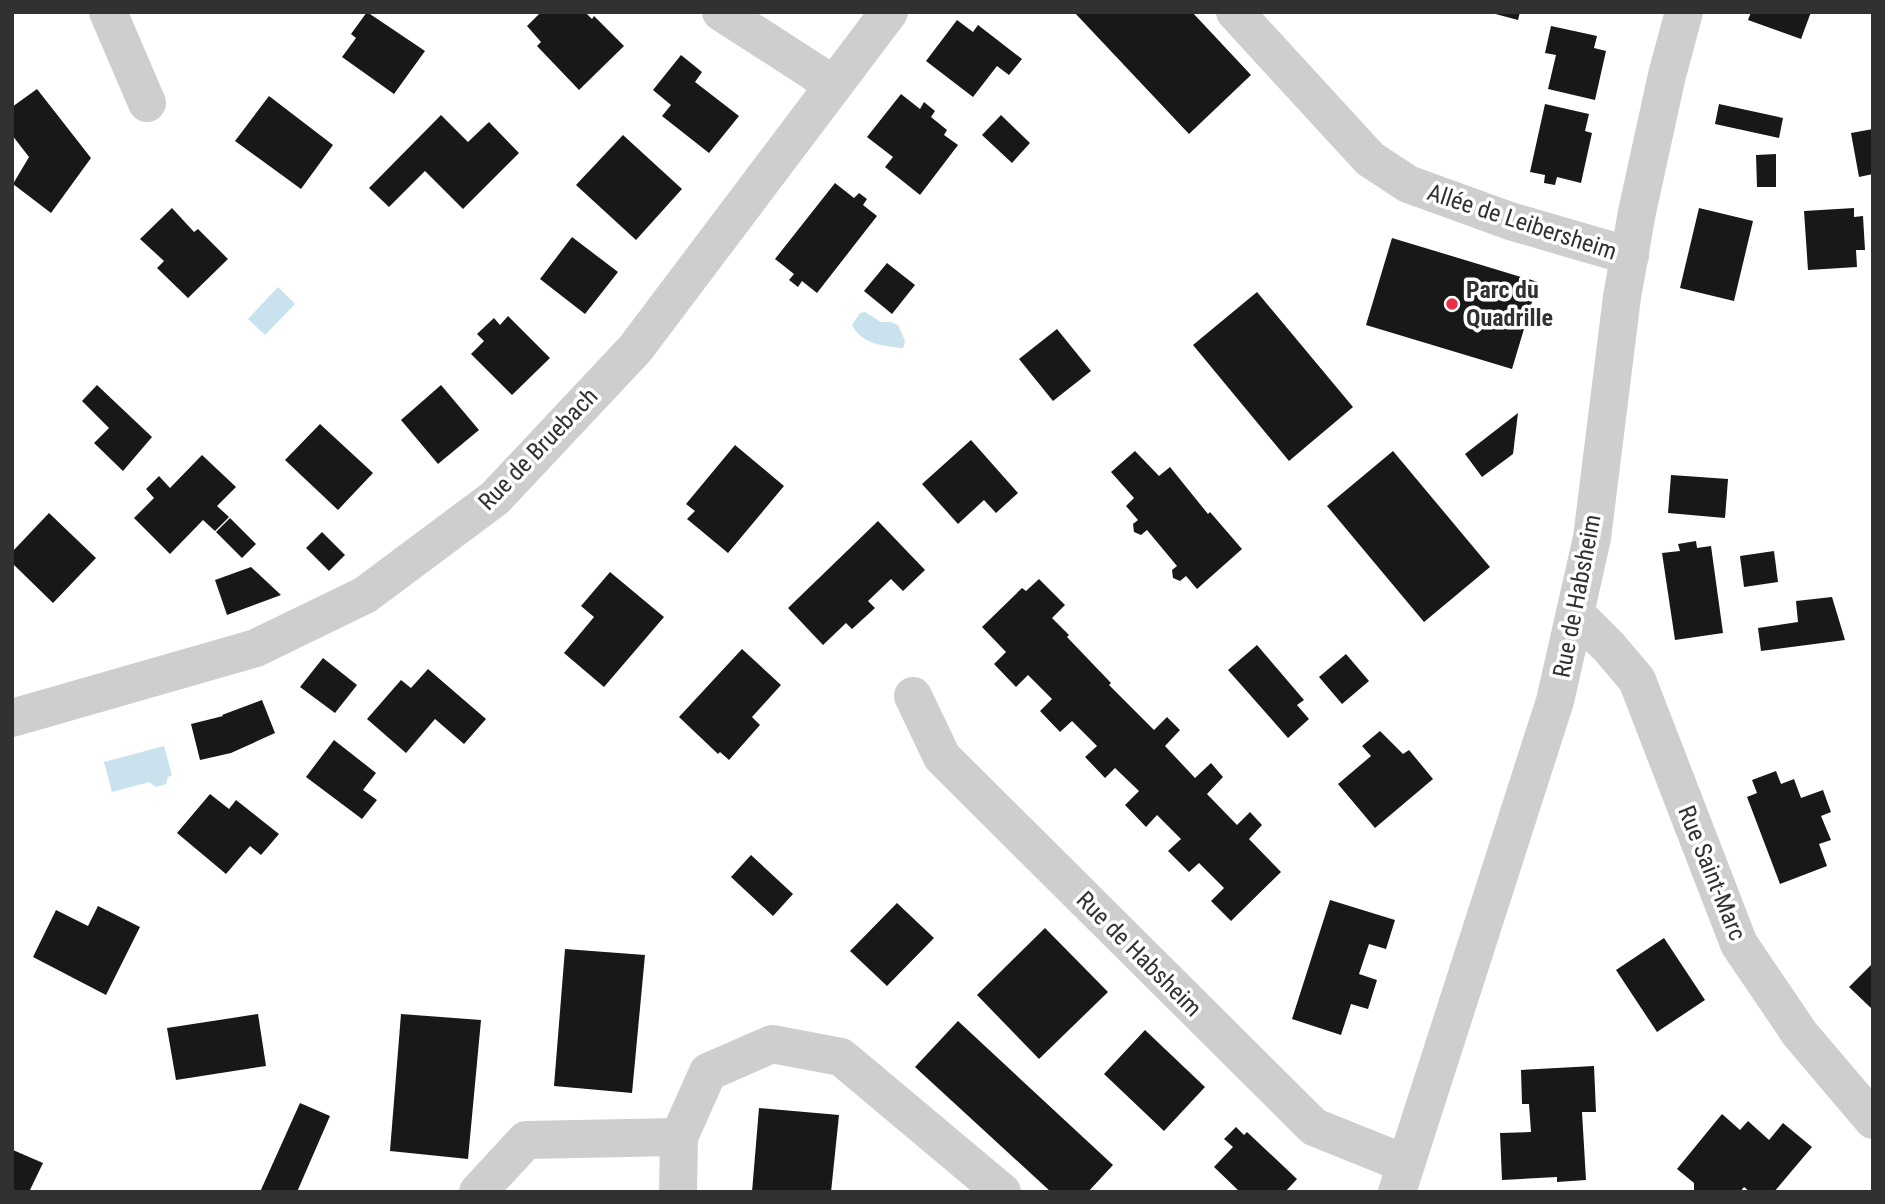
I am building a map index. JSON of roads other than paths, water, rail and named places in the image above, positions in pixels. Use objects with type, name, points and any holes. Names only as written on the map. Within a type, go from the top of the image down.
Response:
[{"type":"street","points":[[108,12],[147,103]]},
{"type":"street","points":[[721,12],[834,85]]},
{"type":"street","name":"Rue de Bruebach","points":[[12,718],[256,648],[365,595],[495,498],[635,349],[889,12]]},
{"type":"street","name":"Allée de Leibersheim","points":[[1235,12],[1370,159],[1408,184],[1510,221],[1630,256]]},
{"type":"street","name":"Rue de Habsheim","points":[[913,696],[943,757],[1314,1127],[1402,1178],[1555,701],[1592,538],[1630,256],[1667,75],[1684,12]]},
{"type":"street","name":"Rue Saint-Marc","points":[[1576,614],[1637,680],[1739,944],[1800,1034],[1873,1120]]},
{"type":"street","points":[[678,1192],[679,1136],[708,1072],[772,1044],[841,1057],[989,1189]]},
{"type":"street","points":[[478,1192],[526,1140],[679,1136]]},
{"type":"water","points":[[278,287],[295,304],[265,335],[248,319]]},
{"type":"water","points":[[865,312],[881,322],[898,325],[905,341],[903,348],[868,341],[856,332],[852,325],[860,313]]},
{"type":"water","points":[[164,746],[172,775],[168,777],[166,784],[156,787],[149,782],[112,792],[104,762]]},
{"type":"place","name":"Parc du Quadrille","points":[[1452,304]]}]
